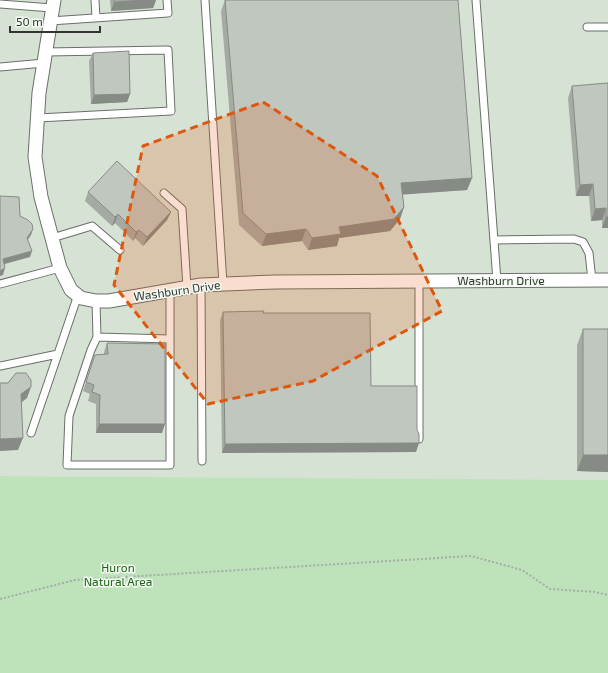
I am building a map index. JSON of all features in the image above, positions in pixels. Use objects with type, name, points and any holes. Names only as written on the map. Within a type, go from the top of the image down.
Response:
[{"type":"street","points":[[52,10],[39,93],[35,157],[40,197],[60,268],[71,290],[78,295]]},
{"type":"street","name":"Washburn Drive","points":[[78,295],[81,298],[96,301],[109,301],[186,287],[223,284],[608,280]]},
{"type":"lane","points":[[95,0],[96,18]]},
{"type":"lane","points":[[0,4],[10,2],[96,18],[168,13],[167,0]]},
{"type":"lane","points":[[205,0],[223,284]]},
{"type":"lane","points":[[476,0],[497,281]]},
{"type":"lane","points":[[587,27],[608,27]]},
{"type":"lane","points":[[0,66],[45,58],[168,50],[171,111],[38,118]]},
{"type":"lane","points":[[164,193],[182,209],[186,287]]},
{"type":"lane","points":[[52,238],[92,226],[120,250]]},
{"type":"lane","points":[[494,240],[574,239],[583,242],[589,253],[592,280]]},
{"type":"lane","points":[[0,284],[60,268]]},
{"type":"lane","points":[[419,281],[419,439]]},
{"type":"lane","points":[[201,285],[202,461]]},
{"type":"lane","points":[[96,301],[97,337],[91,350],[69,416],[67,465],[170,465],[170,290]]},
{"type":"lane","points":[[31,433],[78,295]]},
{"type":"lane","points":[[97,337],[170,339]]},
{"type":"lane","points":[[0,366],[58,354]]},
{"type":"path","points":[[0,599],[75,580],[471,556],[522,570],[550,589],[595,592],[608,595]]},
{"type":"highlighted area","points":[[263,102],[377,176],[442,311],[313,381],[208,404],[114,285],[143,146]]},
{"type":"shaded area","points":[[0,0],[608,0],[608,480],[0,476]]},
{"type":"green space","name":"Huron Natural Area","points":[[0,476],[608,480],[608,673],[0,673]]},
{"type":"building","points":[[114,0],[145,0],[114,2]]},
{"type":"building","points":[[225,0],[458,0],[472,178],[401,183],[404,207],[394,219],[339,227],[341,234],[312,238],[306,229],[266,234],[243,213]]},
{"type":"building","points":[[129,51],[130,94],[94,95],[93,53]]},
{"type":"building","points":[[608,83],[608,217],[606,217],[606,208],[595,209],[593,184],[580,185],[572,86]]},
{"type":"building","points":[[117,161],[171,212],[147,237],[139,230],[136,232],[118,214],[115,217],[88,192]]},
{"type":"building","points":[[0,196],[19,197],[20,216],[32,224],[33,229],[27,238],[32,251],[3,259],[5,268],[0,271]]},
{"type":"building","points":[[264,311],[263,313],[370,313],[371,386],[417,386],[417,430],[419,434],[419,443],[225,444],[223,312]]},
{"type":"building","points":[[583,329],[608,329],[608,455],[583,455]]},
{"type":"building","points":[[107,343],[165,344],[165,424],[99,424],[100,395],[92,392],[94,385],[86,382],[95,355],[108,354]]},
{"type":"building","points":[[16,373],[26,373],[31,380],[31,387],[21,394],[23,438],[0,439],[0,383],[8,383]]}]
